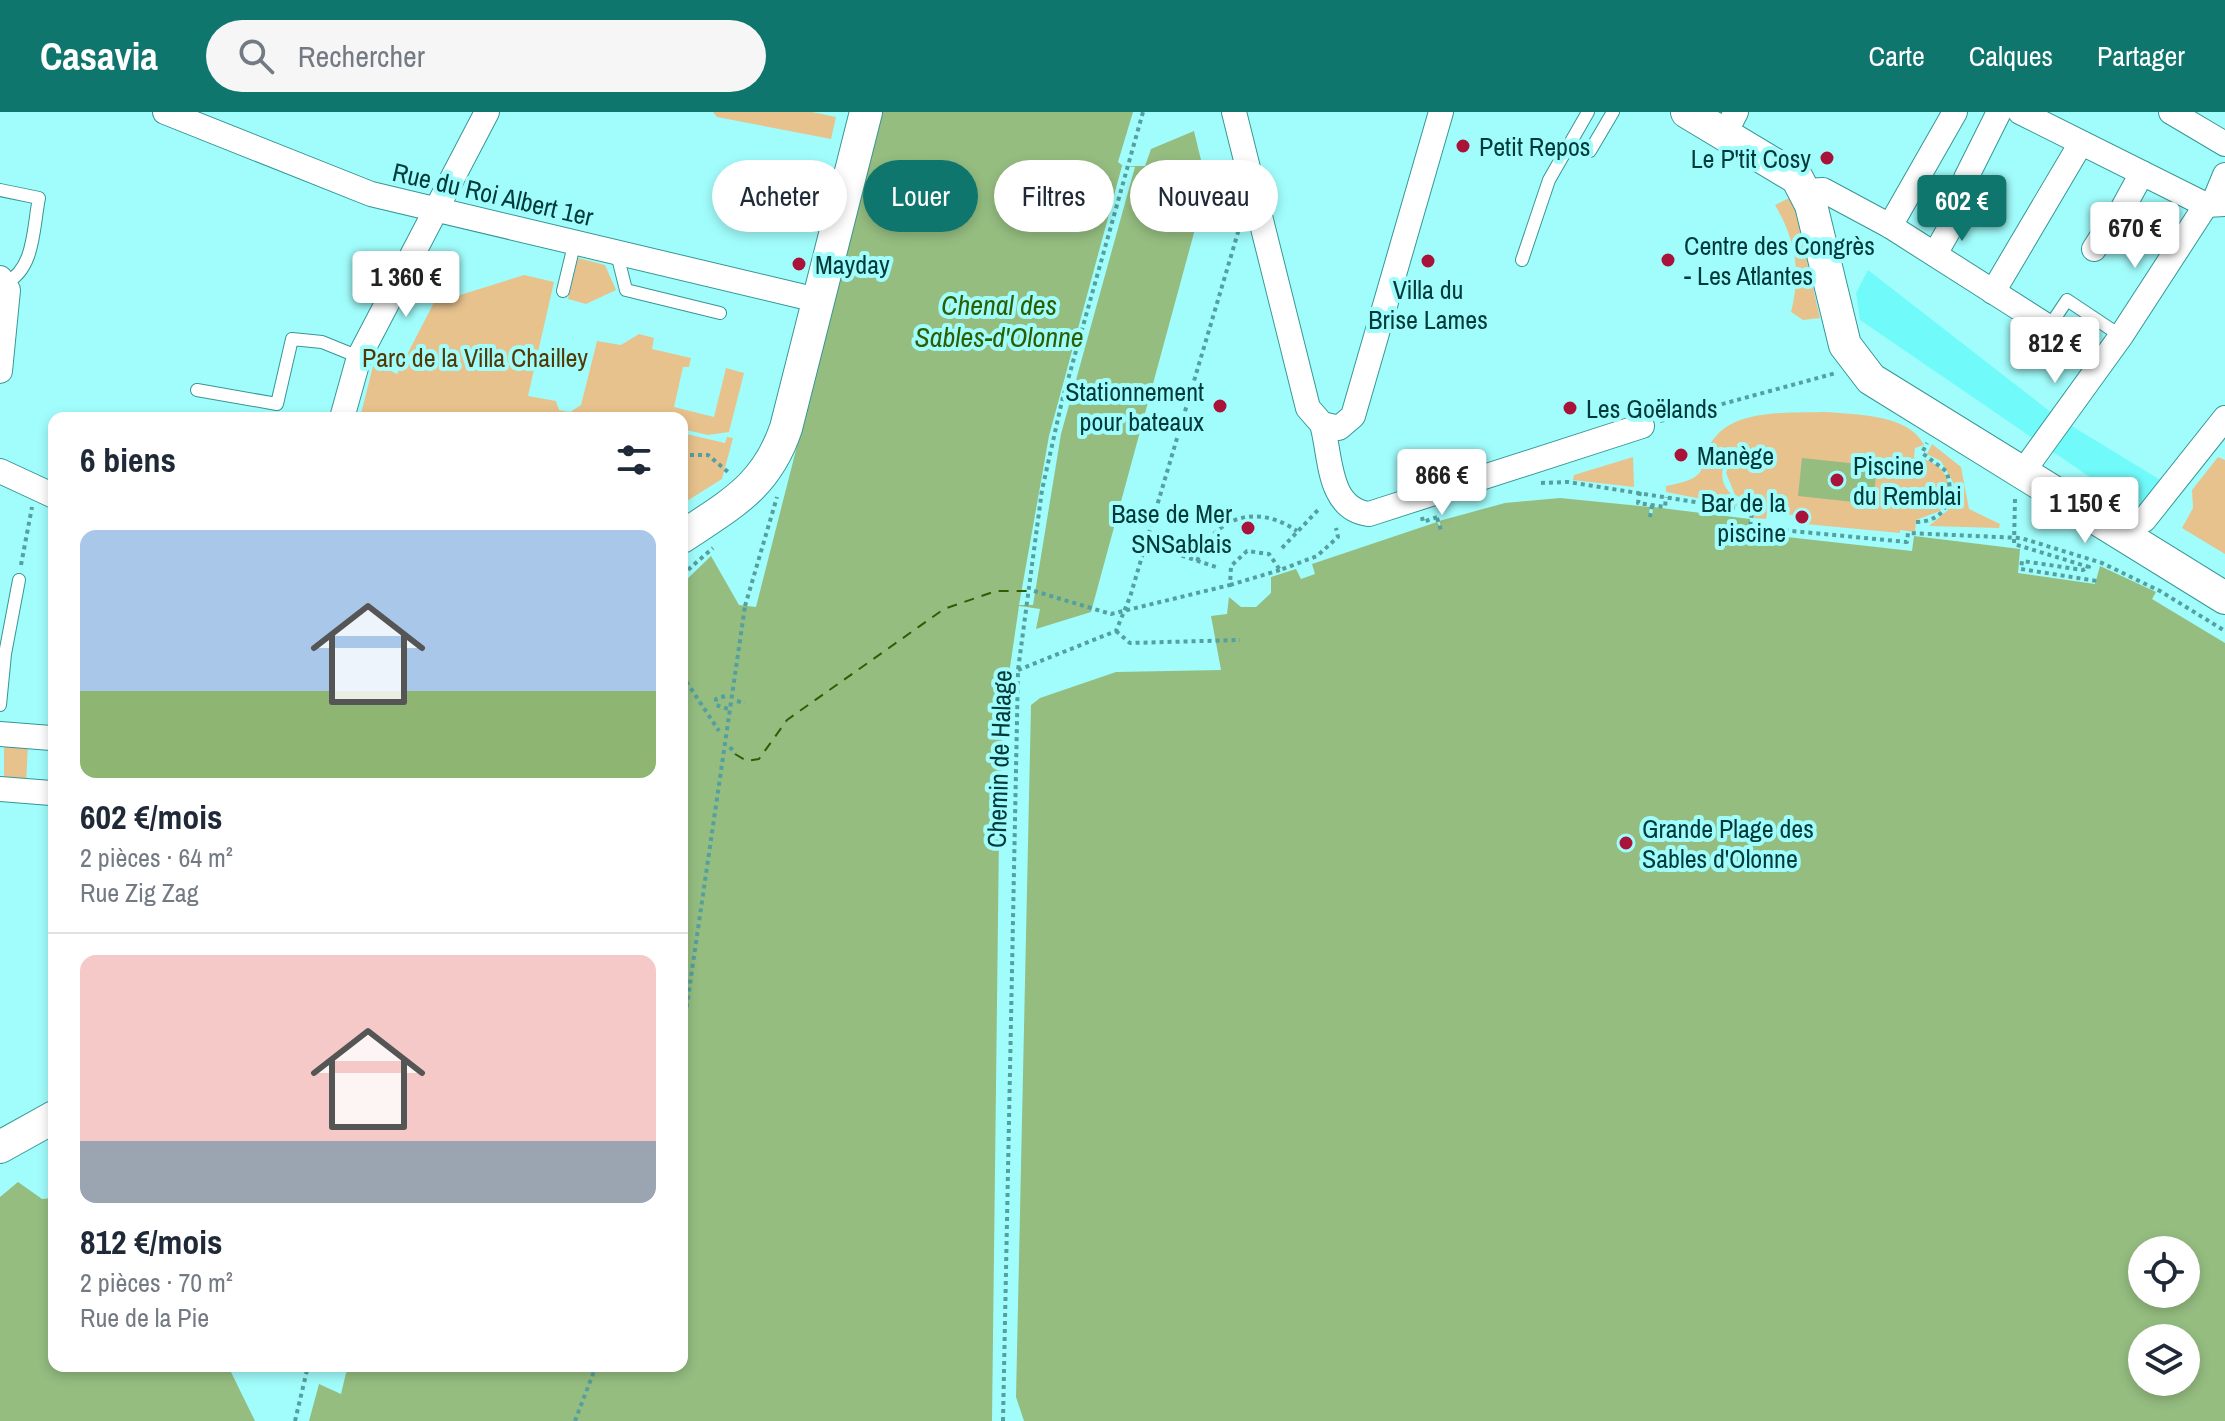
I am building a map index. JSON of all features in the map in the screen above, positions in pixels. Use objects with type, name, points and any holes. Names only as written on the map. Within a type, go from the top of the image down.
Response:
[{"type":"street","name":"Rue du Roi Albert 1er","points":[[165,112],[338,184],[817,300]]},
{"type":"street","points":[[344,412],[359,357],[487,112]]},
{"type":"street","points":[[688,533],[722,511],[765,474],[774,462],[786,428],[866,112]]},
{"type":"street","points":[[1234,112],[1300,382],[1308,408],[1322,424],[1337,491],[1350,506],[1369,514],[1647,425]]},
{"type":"street","points":[[1322,424],[1339,428],[1353,416],[1441,112]]},
{"type":"street","points":[[1890,226],[1955,112]]},
{"type":"street","points":[[1935,254],[1967,198],[1966,178],[1999,112]]},
{"type":"street","points":[[2171,112],[2225,144]]},
{"type":"street","points":[[2031,115],[2142,173],[2215,204]]},
{"type":"street","points":[[1685,117],[1730,123],[1785,169],[1805,191],[1845,345],[1848,371],[1884,389],[2019,485],[2120,534],[2225,598]]},
{"type":"street","points":[[1993,292],[2081,143]]},
{"type":"street","points":[[2094,249],[2105,232],[2112,228],[2142,173]]},
{"type":"street","points":[[2019,485],[2102,361],[2215,204],[2225,175]]},
{"type":"street","points":[[1805,191],[1823,190],[1890,226],[2102,361]]},
{"type":"street","points":[[0,371],[8,301],[2,280]]},
{"type":"street","points":[[2120,534],[2144,520],[2225,418]]},
{"type":"street","points":[[0,471],[44,497]]},
{"type":"street","points":[[0,733],[48,738]]},
{"type":"street","points":[[0,789],[48,793]]},
{"type":"street","points":[[0,1147],[48,1120]]},
{"type":"lane","points":[[1522,260],[1549,180],[1588,112]]},
{"type":"lane","points":[[1590,151],[1613,112]]},
{"type":"lane","points":[[0,190],[39,198],[26,266],[17,278],[2,280]]},
{"type":"lane","points":[[563,291],[575,241]]},
{"type":"lane","points":[[620,253],[619,262],[626,290],[720,313]]},
{"type":"lane","points":[[2049,327],[2067,300],[2121,336]]},
{"type":"lane","points":[[197,390],[277,404],[292,339],[322,342],[359,357]]},
{"type":"lane","points":[[0,705],[5,654],[19,580]]},
{"type":"path","name":"Chemin de Halage","points":[[1003,1421],[1018,670],[1042,490],[1062,401],[1143,112]]},
{"type":"path","points":[[1018,670],[1116,631],[1239,232]]},
{"type":"path","points":[[1647,425],[1848,371]]},
{"type":"path","points":[[1916,522],[1933,520],[1942,512],[1951,493],[1946,471],[1922,453],[1931,433]]},
{"type":"path","points":[[688,455],[708,455],[728,472]]},
{"type":"path","points":[[1533,484],[1568,482],[1752,511],[1750,527],[1907,542],[1908,533],[2014,538],[2102,563],[2160,591],[2225,631]]},
{"type":"path","points":[[2019,485],[2014,544],[2089,567],[2083,570],[2022,561],[2021,569],[2097,581]]},
{"type":"path","points":[[688,999],[745,606],[779,490]]},
{"type":"path","points":[[1640,492],[1638,503],[1665,507],[1666,497]]},
{"type":"path","points":[[19,580],[44,497]]},
{"type":"path","points":[[1650,517],[1652,505]]},
{"type":"path","points":[[1282,548],[1318,510]]},
{"type":"path","points":[[1427,521],[1445,515]]},
{"type":"path","points":[[1197,561],[1215,532],[1241,518],[1270,516],[1297,531]]},
{"type":"path","points":[[1437,518],[1441,530]]},
{"type":"path","points":[[1034,591],[1096,611],[1123,613],[1230,585],[1317,556],[1338,537],[1336,528]]},
{"type":"path","points":[[1230,585],[1231,566],[1247,551],[1269,554],[1280,570]]},
{"type":"path","points":[[1174,553],[1219,568]]},
{"type":"path","points":[[1116,631],[1130,643],[1240,640]]},
{"type":"path","points":[[688,684],[719,731]]},
{"type":"path","points":[[725,696],[716,699],[716,705],[731,710]]},
{"type":"path","points":[[737,701],[745,703]]},
{"type":"path","points":[[730,747],[735,754]]},
{"type":"path","points":[[295,1421],[307,1372]]},
{"type":"path","points":[[575,1421],[594,1372]]},
{"type":"shaded area","points":[[1868,270],[2057,417],[2167,484],[2141,512],[1860,320],[1856,293]]},
{"type":"green space","points":[[713,112],[812,112],[836,117],[831,139],[717,117]]},
{"type":"green space","points":[[1789,198],[1794,205],[1820,318],[1803,320],[1791,312],[1796,284],[1795,257],[1788,231],[1775,205]]},
{"type":"green space","points":[[578,258],[605,265],[616,290],[586,304],[568,299]]},
{"type":"green space","name":"Parc de la Villa Chailley","points":[[524,275],[554,282],[528,396],[556,401],[559,410],[570,412],[362,412],[374,362],[397,374],[442,287],[457,296]]},
{"type":"green space","name":"Parc de la Villa Chailley","points":[[639,334],[654,338],[652,349],[691,358],[689,367],[683,367],[674,407],[714,417],[726,368],[744,373],[729,432],[708,435],[688,430],[688,412],[570,412],[581,405],[597,341],[621,345]]},
{"type":"green space","name":"Piscine du Remblai","points":[[1827,412],[1881,418],[1907,427],[1917,435],[1924,445],[1915,448],[1914,457],[1933,463],[1948,483],[1946,501],[1940,511],[1916,520],[1915,532],[1900,530],[1900,533],[1795,523],[1795,515],[1767,513],[1766,519],[1752,518],[1753,504],[1735,495],[1726,473],[1734,451],[1753,441],[1731,451],[1725,461],[1722,478],[1728,491],[1748,508],[1666,492],[1666,486],[1694,478],[1700,473],[1710,444],[1728,426],[1740,420],[1770,414]]},
{"type":"green space","points":[[688,434],[725,443],[727,437],[733,438],[722,479],[688,500]]},
{"type":"green space","points":[[1932,444],[1961,467],[1969,509],[2000,524],[1999,528],[1929,526],[1948,510],[1954,484],[1941,461],[1927,454]]},
{"type":"green space","points":[[1633,457],[1634,487],[1573,480],[1574,475]]},
{"type":"green space","points":[[2218,457],[2225,460],[2225,554],[2182,528],[2193,508],[2192,490]]},
{"type":"green space","points":[[4,740],[28,743],[26,786],[4,786]]},
{"type":"water","name":"Chenal des Sables-d'Olonne","points":[[882,112],[1133,112],[1118,162],[1130,166],[1130,232],[1194,232],[1091,612],[1036,629],[1040,609],[1019,606],[1003,715],[992,1421],[309,1421],[319,1384],[341,1394],[347,1372],[688,1372],[688,578],[711,556],[739,605],[756,607],[863,187],[863,232],[978,232],[978,160],[870,160]]},
{"type":"water","points":[[1194,131],[1201,160],[1147,160],[1151,149]]},
{"type":"water","points":[[1802,458],[1877,466],[1873,504],[1798,496]]},
{"type":"water","name":"Grande Plage des Sables d'Olonne","points":[[1560,498],[1650,507],[1649,517],[1652,517],[1653,507],[1750,519],[1750,533],[1912,551],[1914,536],[2020,549],[2018,573],[2095,584],[2100,566],[2156,592],[2152,599],[2225,643],[2225,1421],[1024,1421],[1016,1397],[1031,705],[1040,698],[1116,672],[1221,670],[1211,616],[1227,614],[1229,597],[1241,607],[1256,607],[1271,593],[1271,577],[1296,569],[1301,579],[1315,574],[1312,564],[1437,522],[1442,529],[1439,521],[1505,503]]},
{"type":"water","points":[[18,1182],[42,1199],[48,1198],[48,1372],[231,1372],[255,1421],[0,1421],[0,1197]]},
{"type":"pier","points":[[1122,166],[1130,167],[1130,185],[1061,434],[1033,605],[1019,605],[1049,436],[1104,232],[1114,232],[1114,196]]},
{"type":"ferry route","points":[[735,754],[747,761],[759,759],[787,720],[944,609],[996,591],[1034,591]]},
{"type":"place","name":"Petit Repos","points":[[1463,146]]},
{"type":"place","name":"Le P'tit Cosy","points":[[1827,158]]},
{"type":"place","name":"Centre des Congrès - Les Atlantes","points":[[1668,260]]},
{"type":"place","name":"Villa du Brise Lames","points":[[1428,261]]},
{"type":"place","name":"Mayday","points":[[799,264]]},
{"type":"place","name":"Stationnement pour bateaux","points":[[1220,406]]},
{"type":"place","name":"Les Goëlands","points":[[1570,408]]},
{"type":"place","name":"Manège","points":[[1681,455]]},
{"type":"place","name":"Piscine du Remblai","points":[[1837,480]]},
{"type":"place","name":"Bar de la piscine","points":[[1802,517]]},
{"type":"place","name":"Base de Mer SNSablais","points":[[1248,528]]},
{"type":"place","name":"Grande Plage des Sables d'Olonne","points":[[1626,843]]}]
